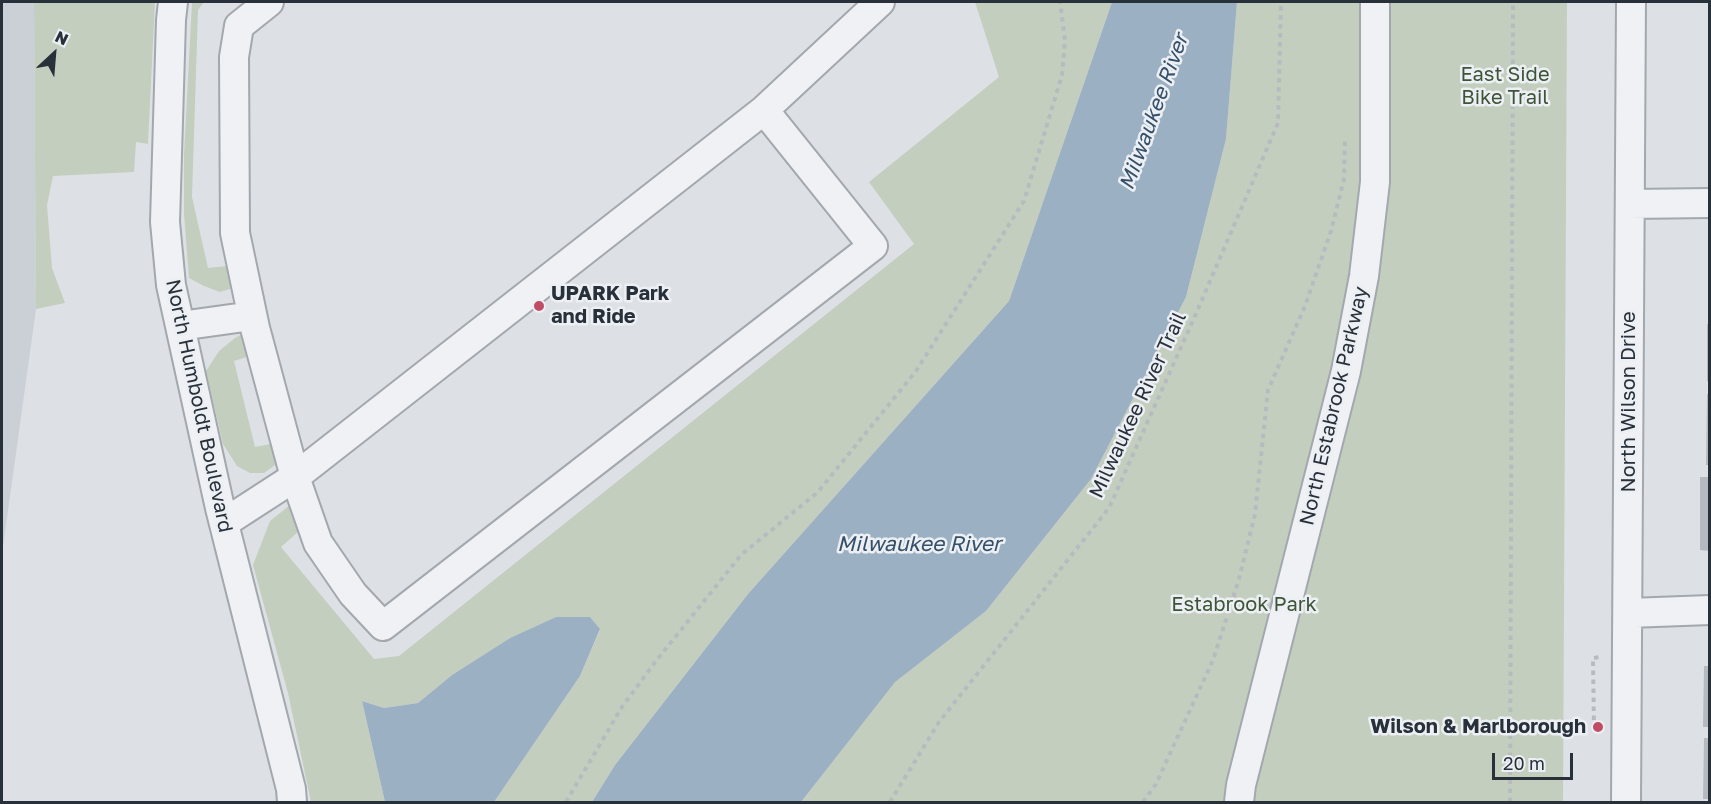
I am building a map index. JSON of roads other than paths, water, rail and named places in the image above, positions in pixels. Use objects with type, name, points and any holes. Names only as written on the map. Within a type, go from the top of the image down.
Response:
[{"type":"street","name":"North Humboldt Boulevard","points":[[173,2],[165,222],[171,285],[224,523],[291,789],[292,802]]},
{"type":"street","points":[[269,2],[239,26],[234,57],[235,233],[252,316],[295,477],[318,543],[353,594],[383,626],[873,246],[764,110]]},
{"type":"street","points":[[224,523],[295,477],[764,110],[880,2]]},
{"type":"street","name":"North Estabrook Parkway","points":[[1239,802],[1241,784],[1346,371],[1364,276],[1375,182],[1375,2]]},
{"type":"street","name":"North Wilson Drive","points":[[1626,802],[1629,613],[1631,2]]},
{"type":"street","points":[[1630,204],[1710,203]]},
{"type":"street","points":[[180,326],[252,316]]},
{"type":"street","points":[[1629,613],[1710,610]]},
{"type":"water","name":"Milwaukee River","points":[[1112,2],[1237,2],[1226,139],[1186,297],[1091,479],[986,611],[895,682],[801,802],[592,802],[615,765],[748,594],[1009,301]]},
{"type":"water","points":[[556,617],[590,617],[600,629],[580,676],[494,802],[385,802],[362,701],[384,708],[418,703],[452,675],[510,638]]},
{"type":"place","name":"UPARK Park and Ride","points":[[539,306]]},
{"type":"place","name":"Wilson & Marlborough","points":[[1598,727]]},
{"type":"park label","name":"East Side Bike Trail","points":[[1505,86]]},
{"type":"park label","name":"Estabrook Park","points":[[1244,605]]}]
